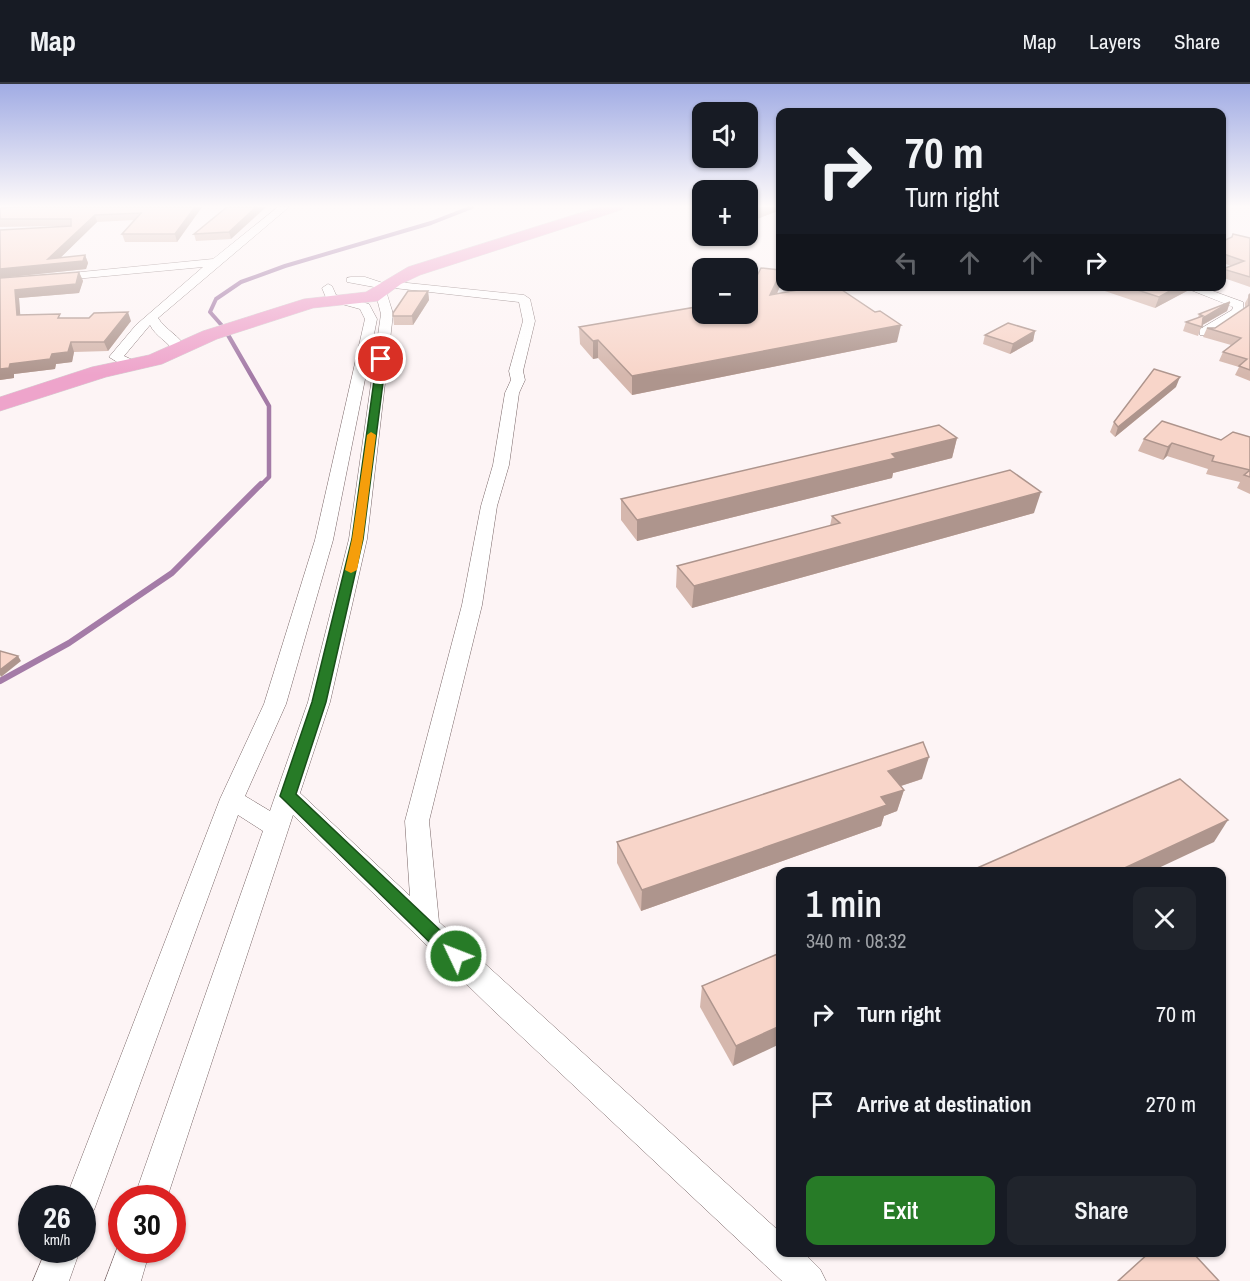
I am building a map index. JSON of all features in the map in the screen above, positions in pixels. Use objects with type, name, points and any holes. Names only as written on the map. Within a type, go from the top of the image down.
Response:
[{"type":"highway","points":[[0,390],[82,365],[126,357],[210,335],[311,303],[335,294],[351,280],[407,263]]},
{"type":"highway","points":[[173,343],[203,328],[236,318],[335,294],[371,297],[384,287],[414,271],[440,263]]},
{"type":"highway","points":[[0,404],[100,372],[126,357]]},
{"type":"street","points":[[0,283],[208,263]]},
{"type":"street","points":[[126,357],[152,318],[216,263]]},
{"type":"street","points":[[351,280],[370,281],[384,287],[524,299],[529,321],[516,371],[518,380],[512,393],[513,399],[501,465],[489,506],[472,605],[417,821],[426,928]]},
{"type":"street","points":[[155,1185],[319,702],[358,539],[387,314],[384,287]]},
{"type":"street","points":[[1201,291],[1239,305],[1244,314],[1205,332]]},
{"type":"street","points":[[87,1185],[232,799],[276,704],[324,540],[371,319],[366,307],[335,294]]},
{"type":"street","points":[[152,318],[156,327],[173,343]]},
{"type":"street","points":[[288,796],[426,928],[776,1251]]},
{"type":"street","points":[[232,799],[277,828]]},
{"type":"street","points":[[782,1257],[808,1281]]},
{"type":"street","points":[[51,1281],[58,1263]]},
{"type":"street","points":[[123,1281],[129,1263]]},
{"type":"building","points":[[0,263],[64,263],[0,269]]},
{"type":"building","points":[[1239,263],[1250,263],[1250,277],[1226,270]]},
{"type":"building","points":[[761,268],[776,270],[776,282],[770,295],[792,291],[844,291],[875,312],[880,311],[901,325],[632,376],[598,340],[593,341],[579,327],[692,308],[692,324],[758,324],[758,274]]},
{"type":"building","points":[[79,272],[76,284],[15,290],[17,315],[60,314],[58,318],[89,318],[94,313],[128,312],[104,342],[71,342],[68,352],[52,354],[50,359],[10,364],[9,368],[0,369],[0,278]]},
{"type":"building","points":[[408,291],[428,291],[412,316],[393,316],[393,313]]},
{"type":"building","points":[[1140,291],[1170,291],[1159,297]]},
{"type":"building","points":[[1250,294],[1250,370],[1239,366],[1247,359],[1223,352],[1241,338],[1207,328],[1215,328],[1249,305]]},
{"type":"building","points":[[1230,302],[1203,318],[1202,327],[1186,322],[1203,316],[1199,314]]},
{"type":"building","points":[[1008,323],[1035,331],[1013,344],[985,335]]},
{"type":"building","points":[[1154,369],[1180,377],[1118,427],[1114,422]]},
{"type":"building","points":[[1162,421],[1221,440],[1233,432],[1250,437],[1250,470],[1212,461],[1214,456],[1172,443],[1168,447],[1144,439]]},
{"type":"building","points":[[939,425],[957,438],[892,454],[896,458],[637,520],[621,499]]},
{"type":"building","points":[[1010,470],[1041,492],[694,586],[677,566],[840,523],[832,516]]},
{"type":"building","points":[[0,651],[18,656],[0,670]]},
{"type":"building","points":[[923,742],[929,757],[888,771],[904,790],[881,797],[887,805],[642,890],[617,842]]},
{"type":"building","points":[[1180,779],[1228,820],[1127,867],[979,867]]},
{"type":"building","points":[[776,955],[776,1028],[736,1046],[702,986]]},
{"type":"building","points":[[1144,1257],[1197,1257],[1219,1281],[1118,1281]]},
{"type":"waterway","points":[[225,329],[210,312],[216,299],[241,282],[296,263]]},
{"type":"waterway","points":[[224,328],[269,406],[269,477],[260,486]]},
{"type":"waterway","points":[[0,681],[69,643],[172,573],[261,484]]},
{"type":"slow traffic","points":[[351,570],[358,539],[371,435]]},
{"type":"route","points":[[381,359],[358,539],[319,702],[288,796],[456,956]]}]
